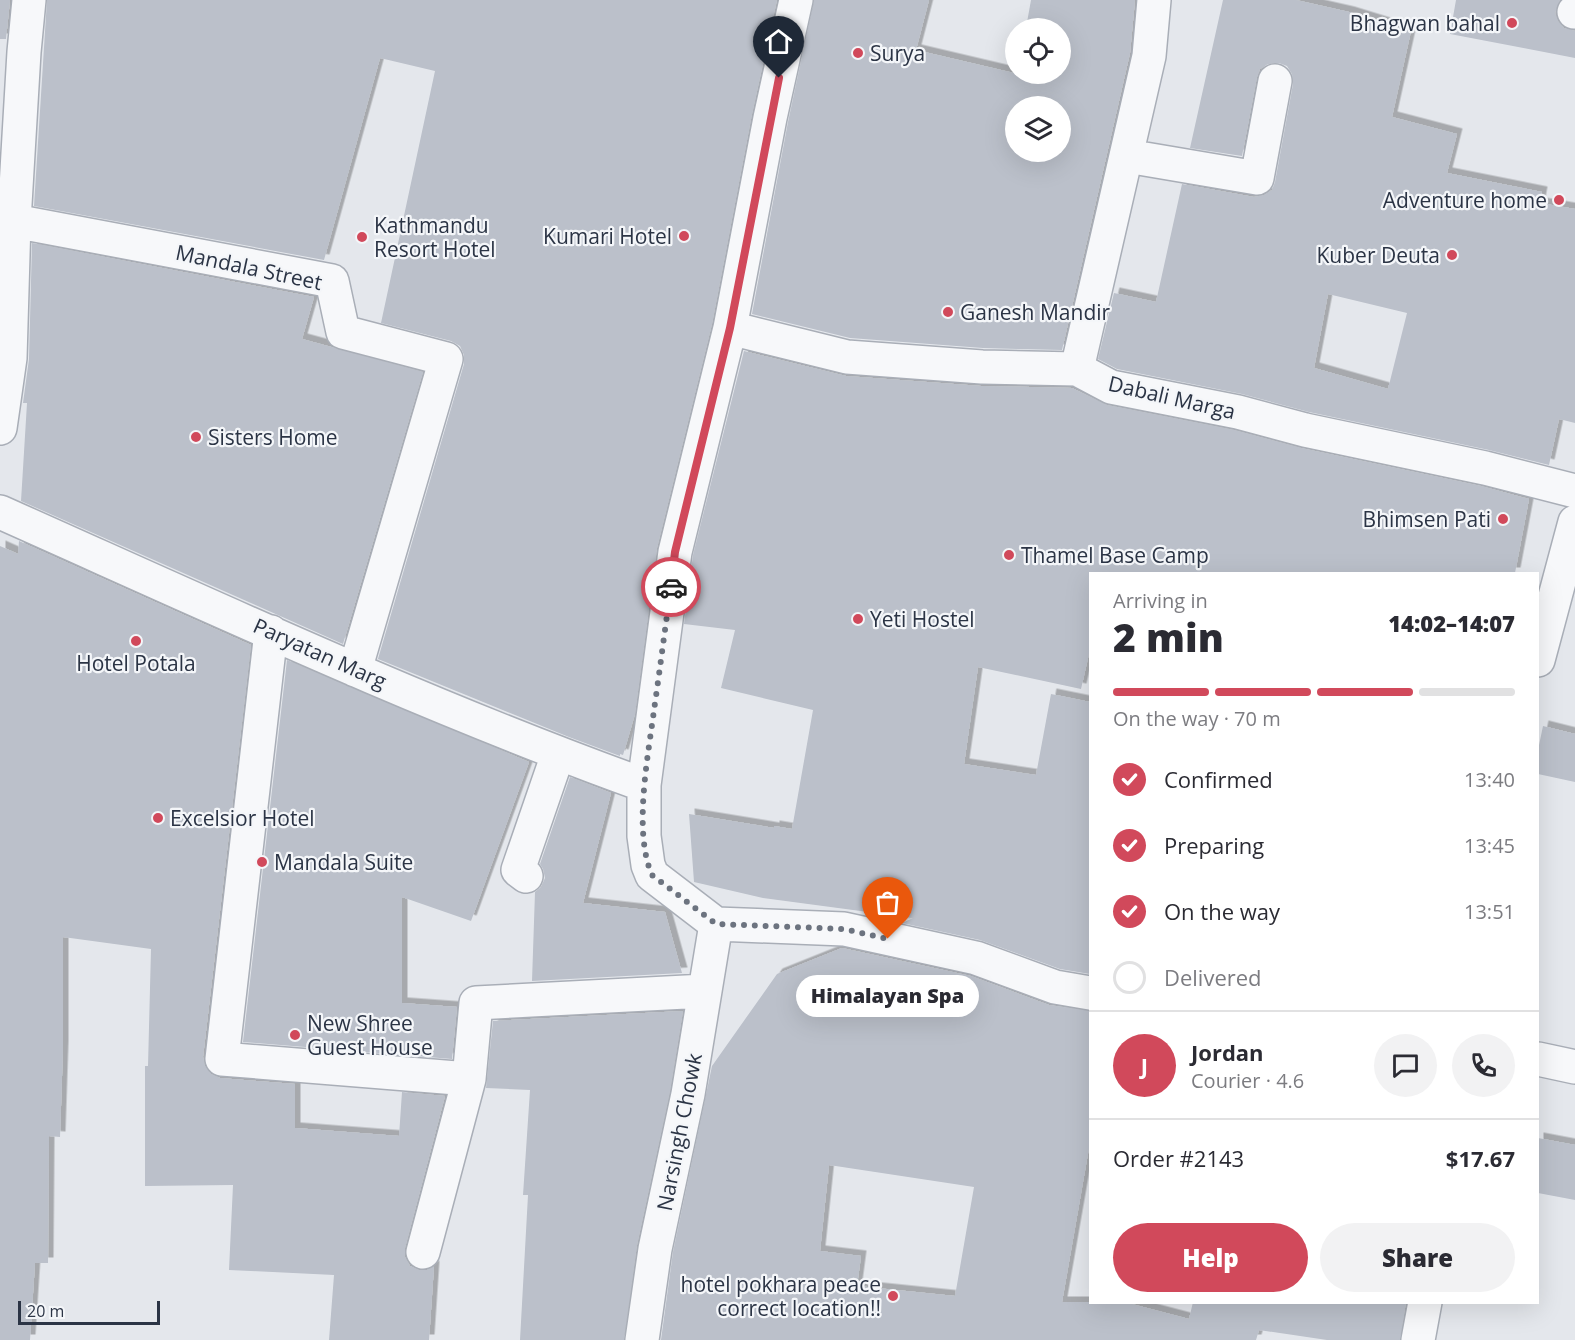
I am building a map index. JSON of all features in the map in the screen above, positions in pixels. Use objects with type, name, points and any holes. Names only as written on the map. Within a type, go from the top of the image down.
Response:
[{"type":"street","points":[[0,428],[10,358],[15,221],[12,52],[29,0]]},
{"type":"street","points":[[796,0],[770,118],[730,328],[675,552],[644,785],[644,836],[648,866],[652,875],[716,924],[844,929],[976,958],[1055,987],[1089,993]]},
{"type":"street","points":[[1077,369],[1149,56],[1155,0]]},
{"type":"street","points":[[1126,156],[1257,178],[1275,81]]},
{"type":"street","name":"Mandala Street","points":[[15,221],[332,281],[343,332],[446,359],[355,670]]},
{"type":"street","name":"Dabali Marga","points":[[730,328],[847,357],[982,367],[1077,369],[1111,387],[1238,412],[1305,430],[1485,468],[1575,491]]},
{"type":"street","name":"Paryatan Marg","points":[[0,512],[355,670],[558,754],[644,785]]},
{"type":"street","points":[[1539,656],[1575,522]]},
{"type":"street","points":[[271,632],[222,1059],[469,1079]]},
{"type":"street","points":[[526,876],[518,870],[558,754]]},
{"type":"street","name":"Narsingh Chowk","points":[[642,1340],[655,1249],[688,1094],[709,954],[716,924]]},
{"type":"street","points":[[423,1252],[469,1079],[476,1003],[705,991]]},
{"type":"street","points":[[1539,1059],[1575,1067]]},
{"type":"street","points":[[1418,1340],[1425,1304]]},
{"type":"building","points":[[0,0],[10,0],[6,39],[0,39]]},
{"type":"building","points":[[47,0],[777,0],[752,114],[712,324],[657,548],[635,714],[623,755],[620,754],[620,756],[569,737],[378,659],[464,364],[464,355],[460,346],[451,341],[381,323],[435,71],[380,58],[324,260],[34,206]]},
{"type":"building","points":[[814,0],[929,0],[916,50],[1005,71],[1005,84],[1071,84],[1071,18],[1028,18],[1031,0],[1135,0],[1130,53],[1062,350],[983,348],[850,338],[752,314],[788,122]]},
{"type":"building","points":[[1223,0],[1296,0],[1349,12],[1411,31],[1392,117],[1457,134],[1447,173],[1542,192],[1540,203],[1575,209],[1575,423],[1559,419],[1549,465],[1309,412],[1242,394],[1117,369],[1098,359],[1114,293],[1156,302],[1182,184],[1254,197],[1272,190],[1293,84],[1292,74],[1287,66],[1279,63],[1268,64],[1260,69],[1242,156],[1190,148]],"holes":[[[1328,294],[1407,313],[1388,389],[1314,368]]]},
{"type":"building","name":"Bhagwan bahal","points":[[1456,0],[1560,0],[1555,13],[1564,28],[1575,31],[1575,58],[1450,34]]},
{"type":"building","points":[[32,243],[314,297],[302,339],[423,372],[343,644],[21,501],[27,403],[23,403],[29,359]]},
{"type":"building","points":[[744,351],[846,376],[981,386],[1072,388],[1107,405],[1234,430],[1301,448],[1481,486],[1529,499],[1515,572],[1089,572],[1089,653],[1081,689],[978,667],[964,764],[1036,775],[1051,694],[1089,702],[1089,974],[1060,969],[980,940],[902,923],[913,918],[763,898],[694,882],[689,814],[792,829],[813,710],[721,688],[735,630],[684,624],[693,555]]},
{"type":"building","points":[[19,541],[251,645],[203,1057],[205,1066],[211,1074],[220,1078],[295,1084],[295,1128],[399,1136],[402,1092],[445,1096],[405,1248],[405,1257],[410,1266],[419,1270],[427,1270],[434,1266],[429,1340],[329,1340],[334,1275],[229,1270],[233,1185],[145,1186],[145,1066],[148,1066],[151,949],[63,937],[60,1137],[49,1136],[48,1263],[35,1263],[30,1340],[0,1340],[0,546],[18,554]]},
{"type":"building","points":[[287,660],[529,762],[471,921],[402,897],[402,1003],[457,1007],[452,1059],[243,1042]]},
{"type":"building","points":[[1543,726],[1575,734],[1575,782],[1539,774],[1539,745]]},
{"type":"building","points":[[570,777],[611,793],[583,903],[665,912],[682,973],[532,981],[535,892],[541,887],[545,878],[540,864]]},
{"type":"building","points":[[842,948],[971,976],[1049,1005],[1089,1011],[1089,1148],[1062,1302],[1132,1304],[1189,1319],[1193,1304],[1406,1304],[1400,1340],[1327,1340],[1259,1330],[1256,1340],[661,1340],[673,1252],[712,1066],[777,974]],"holes":[[[829,1165],[974,1187],[955,1296],[857,1286],[861,1256],[820,1251]]]},
{"type":"building","points":[[683,1011],[670,1091],[637,1245],[624,1340],[520,1340],[528,1195],[523,1195],[530,1090],[486,1088],[493,1021]]},
{"type":"building","points":[[1539,1138],[1575,1145],[1575,1200],[1539,1193]]},
{"type":"way so far","points":[[671,587],[644,785],[644,836],[648,866],[652,875],[716,924],[844,929],[888,939]]},
{"type":"place","name":"Bhagwan bahal","points":[[1512,23]]},
{"type":"place","name":"Surya","points":[[858,53]]},
{"type":"place","name":"Adventure home","points":[[1559,200]]},
{"type":"place","name":"Kumari Hotel","points":[[684,236]]},
{"type":"place","name":"Kathmandu Resort Hotel","points":[[362,237]]},
{"type":"place","name":"Kuber Deuta","points":[[1452,255]]},
{"type":"place","name":"Ganesh Mandir","points":[[948,312]]},
{"type":"place","name":"Sisters Home","points":[[196,437]]},
{"type":"place","name":"Bhimsen Pati","points":[[1503,519]]},
{"type":"place","name":"Thamel Base Camp","points":[[1009,555]]},
{"type":"place","name":"Yeti Hostel","points":[[858,619]]},
{"type":"place","name":"Hotel Potala","points":[[136,641]]},
{"type":"place","name":"Excelsior Hotel","points":[[158,818]]},
{"type":"place","name":"Mandala Suite","points":[[262,862]]},
{"type":"place","name":"Himalayan Spa","points":[[888,939]]},
{"type":"place","name":"New Shree Guest House","points":[[295,1035]]},
{"type":"place","name":"hotel pokhara peace correct location!!","points":[[893,1296]]},
{"type":"route","points":[[671,587],[675,552],[730,328],[779,78]]}]
